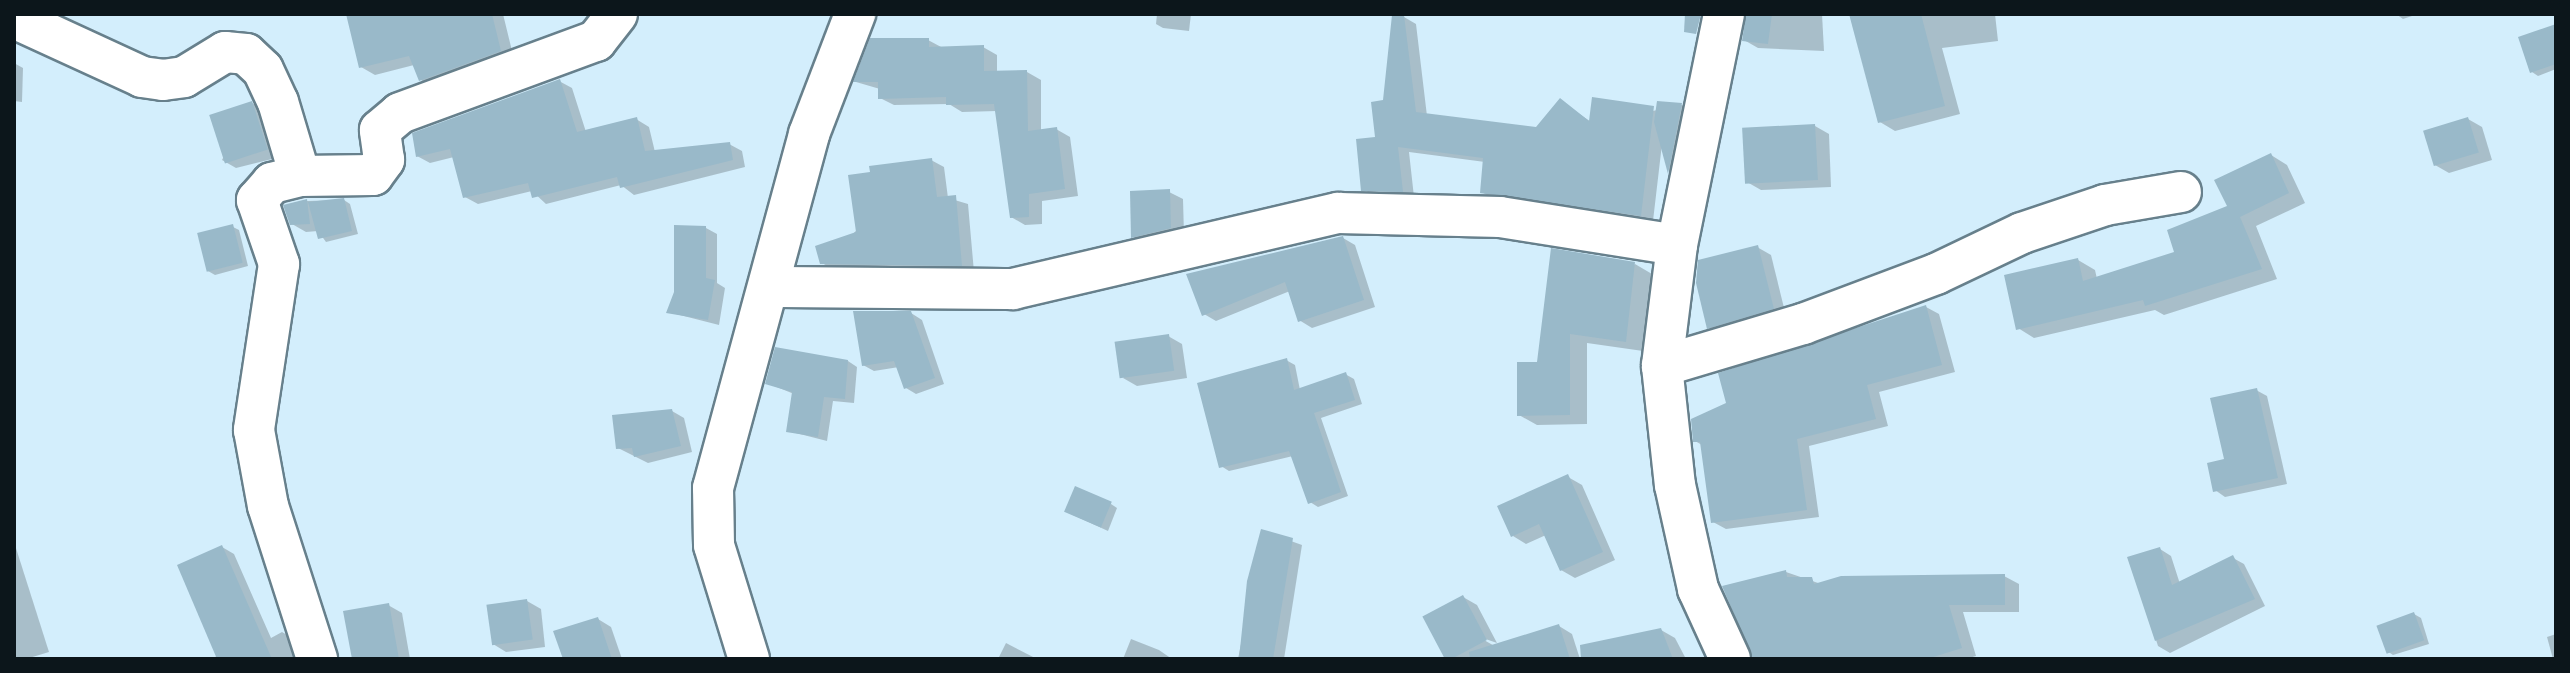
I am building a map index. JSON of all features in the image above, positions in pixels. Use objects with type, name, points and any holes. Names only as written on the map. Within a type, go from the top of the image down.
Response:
[{"type":"street","points":[[317,659],[268,506],[254,430],[279,264],[257,200],[272,183],[300,176],[373,175],[384,160],[380,130],[400,113],[596,41],[617,14]]},
{"type":"street","points":[[749,659],[714,545],[713,488],[772,287],[809,134],[855,14]]},
{"type":"street","points":[[1724,14],[1677,245],[1662,366],[1675,485],[1698,589],[1730,659]]},
{"type":"street","points":[[14,18],[142,77],[163,80],[184,77],[225,52],[246,54],[263,70],[278,102],[300,176]]},
{"type":"street","points":[[1662,366],[1803,324],[2077,214],[2181,192]]},
{"type":"street","points":[[772,287],[1013,289],[1338,213],[1500,217],[1677,245]]},
{"type":"building","points":[[346,14],[492,14],[501,51],[419,81],[409,56],[359,68]]},
{"type":"building","points":[[1685,14],[1701,14],[1696,34],[1684,32]]},
{"type":"building","points":[[1746,14],[1772,14],[1768,44],[1742,41]]},
{"type":"building","points":[[1849,14],[1921,14],[1945,106],[1878,123]]},
{"type":"building","points":[[1392,15],[1404,15],[1416,112],[1536,127],[1560,98],[1589,121],[1592,97],[1654,106],[1641,216],[1480,193],[1483,158],[1398,147],[1403,192],[1361,191],[1356,139],[1375,137],[1371,102],[1383,100]]},
{"type":"building","points":[[2556,24],[2556,64],[2530,73],[2518,37]]},
{"type":"building","points":[[870,38],[929,38],[929,47],[984,45],[984,71],[1027,70],[1028,131],[1057,127],[1065,189],[1029,194],[1029,217],[1010,218],[994,104],[946,105],[946,97],[878,99],[878,82],[853,82]]},
{"type":"building","points":[[560,79],[577,132],[637,117],[645,151],[730,142],[733,160],[620,188],[617,177],[532,198],[528,183],[463,198],[450,149],[416,157],[412,133]]},
{"type":"building","points":[[252,101],[268,150],[225,163],[209,115]]},
{"type":"building","points":[[1657,101],[1682,103],[1668,174],[1654,122]]},
{"type":"building","points":[[2468,117],[2479,152],[2434,166],[2423,131]]},
{"type":"building","points":[[1815,124],[1818,180],[1745,184],[1742,128]]},
{"type":"building","points":[[2271,153],[2289,193],[2240,217],[2262,269],[2145,306],[2143,300],[2016,330],[2004,275],[2078,258],[2083,281],[2174,252],[2167,230],[2227,206],[2214,180]]},
{"type":"building","points":[[932,158],[937,197],[956,195],[962,266],[820,264],[815,246],[856,232],[848,175],[870,172],[869,166]]},
{"type":"building","points":[[1170,189],[1171,228],[1131,238],[1130,191]]},
{"type":"building","points":[[344,198],[352,231],[318,239],[308,202]]},
{"type":"building","points":[[307,199],[310,224],[290,225],[283,205]]},
{"type":"building","points":[[233,224],[243,263],[207,272],[197,233]]},
{"type":"building","points":[[674,225],[706,226],[706,278],[715,280],[708,320],[666,313],[674,292]]},
{"type":"building","points":[[1343,236],[1364,300],[1298,322],[1285,282],[1202,316],[1186,274]]},
{"type":"building","points":[[1758,245],[1774,309],[1707,329],[1696,283],[1698,260]]},
{"type":"building","points":[[1551,248],[1635,262],[1626,342],[1570,334],[1570,415],[1517,416],[1517,362],[1537,362]]},
{"type":"building","points":[[1926,305],[1942,365],[1867,385],[1876,419],[1797,439],[1807,510],[1711,523],[1700,442],[1693,442],[1691,419],[1726,403],[1718,373]]},
{"type":"building","points":[[853,311],[911,311],[935,378],[904,389],[894,361],[862,366]]},
{"type":"building","points":[[1169,334],[1174,371],[1120,378],[1115,342]]},
{"type":"building","points":[[775,347],[848,360],[845,399],[824,397],[818,437],[786,432],[792,392],[765,384]]},
{"type":"building","points":[[1287,358],[1294,390],[1346,372],[1355,400],[1314,413],[1341,492],[1308,504],[1289,451],[1219,468],[1197,383]]},
{"type":"building","points":[[2257,388],[2278,478],[2213,492],[2207,463],[2224,459],[2210,398]]},
{"type":"building","points":[[672,409],[681,446],[634,457],[632,448],[616,449],[612,415]]},
{"type":"building","points":[[1568,474],[1603,552],[1560,571],[1539,524],[1511,537],[1497,506]]},
{"type":"building","points":[[1075,486],[1112,502],[1101,527],[1064,512]]},
{"type":"building","points":[[1261,529],[1293,538],[1273,659],[1239,659],[1247,581]]},
{"type":"building","points":[[222,545],[272,659],[217,659],[177,565]]},
{"type":"building","points":[[2160,547],[2172,585],[2233,555],[2255,599],[2155,641],[2127,557]]},
{"type":"building","points":[[1786,570],[1787,577],[1812,577],[1814,584],[1841,576],[2005,574],[2005,605],[1949,605],[1962,648],[1927,659],[1753,659],[1722,586]]},
{"type":"building","points":[[1463,595],[1487,640],[1451,659],[1445,659],[1422,617]]},
{"type":"building","points":[[527,599],[533,640],[492,645],[486,605]]},
{"type":"building","points":[[389,603],[399,659],[352,659],[343,611]]},
{"type":"building","points":[[2414,612],[2424,640],[2387,654],[2376,626]]},
{"type":"building","points":[[598,617],[612,659],[563,659],[553,631]]},
{"type":"building","points":[[1559,624],[1570,659],[1470,659],[1469,652]]},
{"type":"building","points":[[1661,628],[1673,659],[1581,659],[1580,645]]}]
